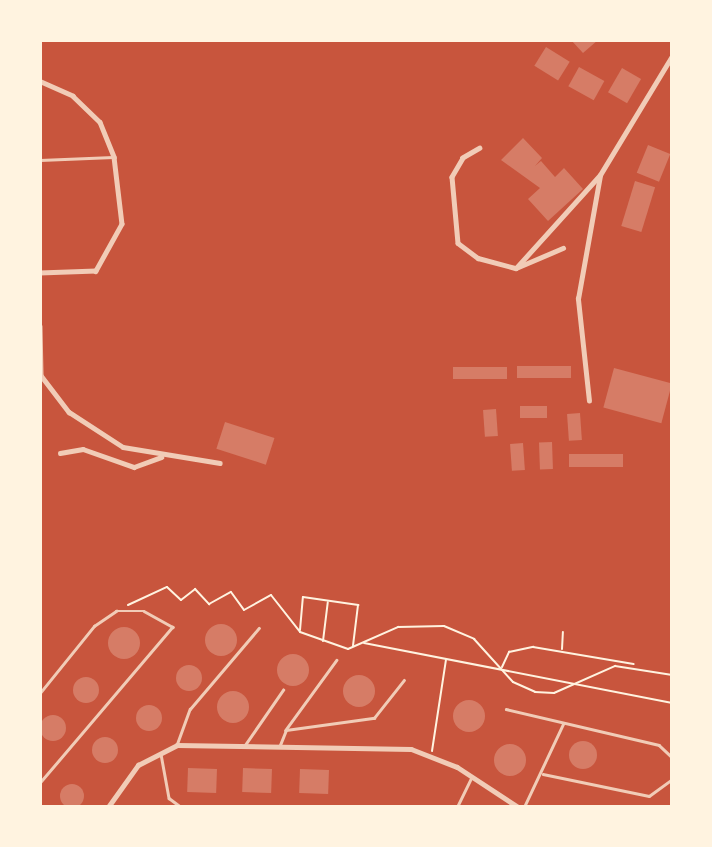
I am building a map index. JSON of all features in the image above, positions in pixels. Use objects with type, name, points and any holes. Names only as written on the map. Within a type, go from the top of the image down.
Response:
[{"type":"street","points":[[326,40],[369,40]]},
{"type":"street","points":[[516,268],[600,175],[672,56]]},
{"type":"street","points":[[40,81],[73,96],[100,122],[114,157],[122,224],[115,242],[96,271],[40,274]]},
{"type":"street","points":[[480,148],[463,158],[452,177],[453,231],[478,258],[516,268],[563,248]]},
{"type":"street","points":[[589,401],[578,299],[600,175]]},
{"type":"street","points":[[40,326],[41,375],[69,412],[103,436],[162,457],[220,463]]},
{"type":"street","points":[[60,453],[83,449],[134,467],[162,457]]},
{"type":"street","points":[[108,807],[127,775],[161,751],[177,745],[388,746],[432,755],[472,775],[516,806]]},
{"type":"lane","points":[[40,160],[114,157]]},
{"type":"lane","points":[[40,693],[94,626],[124,607],[173,627],[40,783]]},
{"type":"lane","points":[[177,745],[190,709],[259,628]]},
{"type":"lane","points":[[280,745],[286,730],[337,660]]},
{"type":"lane","points":[[286,730],[373,718],[404,680]]},
{"type":"lane","points":[[245,745],[283,690]]},
{"type":"lane","points":[[506,709],[659,745],[672,757]]},
{"type":"lane","points":[[524,807],[543,774],[563,723]]},
{"type":"lane","points":[[161,751],[169,798],[181,807]]},
{"type":"lane","points":[[543,774],[649,796],[672,779]]},
{"type":"lane","points":[[457,807],[472,775]]},
{"type":"path","points":[[124,607],[167,587],[181,600],[195,589],[209,604],[231,592],[244,610],[271,595],[300,632],[322,643],[353,647],[398,626],[444,626],[474,639],[502,668],[535,692],[577,682],[615,666],[644,666]]},
{"type":"path","points":[[300,632],[303,597],[358,605],[353,647]]},
{"type":"path","points":[[322,643],[328,601]]},
{"type":"path","points":[[562,649],[563,632]]},
{"type":"path","points":[[362,642],[577,682],[672,703]]},
{"type":"path","points":[[502,668],[513,650],[562,649],[644,666],[672,675]]},
{"type":"path","points":[[432,755],[446,658]]},
{"type":"building","points":[[571,40],[598,40],[583,53]]},
{"type":"building","points":[[546,47],[570,62],[558,80],[534,66]]},
{"type":"building","points":[[579,67],[604,81],[594,100],[568,86]]},
{"type":"building","points":[[622,68],[641,79],[627,103],[608,92]]},
{"type":"building","points":[[523,138],[542,158],[535,166],[541,161],[555,177],[564,168],[583,189],[548,221],[528,199],[540,188],[501,160]]},
{"type":"building","points":[[648,145],[670,154],[659,182],[637,173]]},
{"type":"building","points":[[635,181],[655,187],[641,232],[621,226]]},
{"type":"building","points":[[517,366],[571,366],[571,378],[517,378]]},
{"type":"building","points":[[453,367],[507,367],[507,379],[453,379]]},
{"type":"building","points":[[614,368],[672,384],[661,423],[603,408]]},
{"type":"building","points":[[520,406],[547,406],[547,418],[520,418]]},
{"type":"building","points":[[496,409],[498,436],[485,437],[483,410]]},
{"type":"building","points":[[580,413],[582,440],[569,441],[567,414]]},
{"type":"building","points":[[225,422],[274,438],[266,465],[216,449]]},
{"type":"building","points":[[539,442],[552,442],[553,469],[540,469]]},
{"type":"building","points":[[523,443],[525,470],[512,471],[510,444]]},
{"type":"building","points":[[569,454],[623,454],[623,467],[569,467]]},
{"type":"building","points":[[221,624],[232,629],[237,640],[232,651],[221,656],[210,651],[205,640],[210,629]]},
{"type":"building","points":[[124,627],[135,632],[140,643],[135,654],[124,659],[113,654],[108,643],[113,632]]},
{"type":"building","points":[[293,654],[304,659],[309,670],[304,681],[293,686],[282,681],[277,670],[282,659]]},
{"type":"building","points":[[189,665],[198,669],[202,678],[198,687],[189,691],[180,687],[176,678],[180,669]]},
{"type":"building","points":[[359,675],[370,680],[375,691],[370,702],[359,707],[348,702],[343,691],[348,680]]},
{"type":"building","points":[[86,677],[95,681],[99,690],[95,699],[86,703],[77,699],[73,690],[77,681]]},
{"type":"building","points":[[233,691],[244,696],[249,707],[244,718],[233,723],[222,718],[217,707],[222,696]]},
{"type":"building","points":[[469,700],[480,705],[485,716],[480,727],[469,732],[458,727],[453,716],[458,705]]},
{"type":"building","points":[[149,705],[158,709],[162,718],[158,727],[149,731],[140,727],[136,718],[140,709]]},
{"type":"building","points":[[53,715],[62,719],[66,728],[62,737],[53,741],[44,737],[40,728],[44,719]]},
{"type":"building","points":[[105,737],[114,741],[118,750],[114,759],[105,763],[96,759],[92,750],[96,741]]},
{"type":"building","points":[[583,741],[593,745],[597,755],[593,765],[583,769],[573,765],[569,755],[573,745]]},
{"type":"building","points":[[510,744],[521,749],[526,760],[521,771],[510,776],[499,771],[494,760],[499,749]]},
{"type":"building","points":[[188,768],[217,769],[216,793],[187,792]]},
{"type":"building","points":[[243,768],[272,769],[271,793],[242,792]]},
{"type":"building","points":[[300,769],[329,770],[328,794],[299,793]]},
{"type":"building","points":[[72,784],[81,787],[84,796],[81,805],[72,808],[63,805],[60,796],[63,787]]}]
